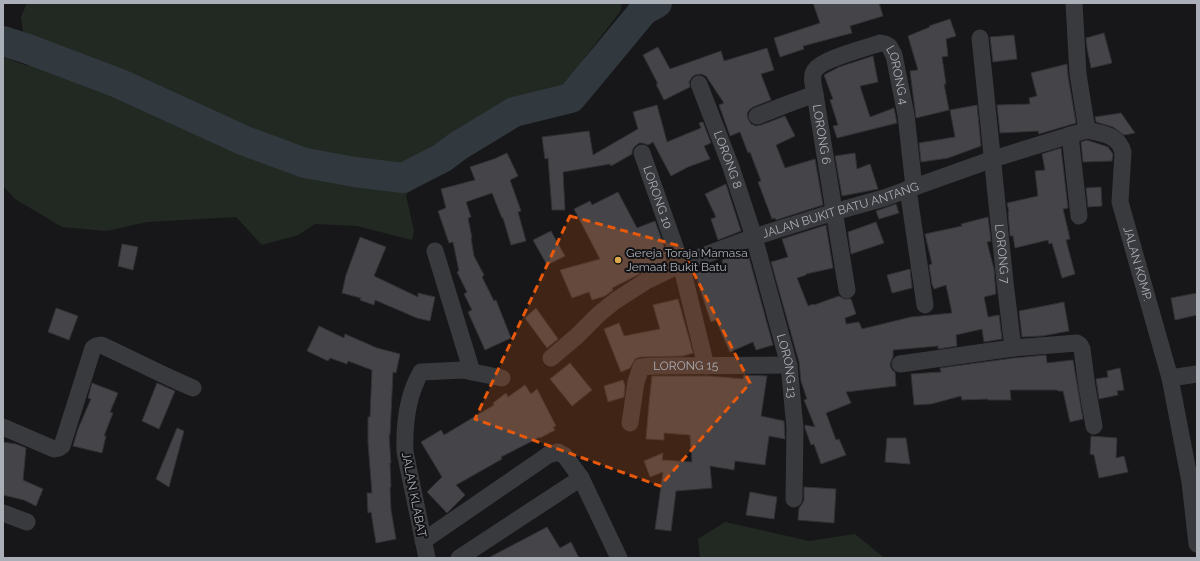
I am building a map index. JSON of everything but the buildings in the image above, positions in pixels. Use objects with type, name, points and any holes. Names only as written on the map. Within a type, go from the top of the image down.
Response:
[{"type":"street","points":[[1074,3],[1078,74],[1087,130]]},
{"type":"street","name":"LORONG 7","points":[[980,38],[1013,348]]},
{"type":"street","name":"LORONG 4","points":[[815,94],[813,74],[815,69],[821,64],[880,44],[889,46],[894,55],[906,115],[911,188]]},
{"type":"street","name":"LORONG 8","points":[[699,84],[731,167],[754,237]]},
{"type":"street","name":"LORONG 6","points":[[757,116],[815,94],[846,290]]},
{"type":"street","name":"JALAN BUKIT BATU ANTANG","points":[[551,358],[615,301],[646,281],[681,264],[754,237],[884,198],[993,159],[1087,130]]},
{"type":"street","name":"JALAN KOMP.","points":[[1087,130],[1111,136],[1118,140],[1122,145],[1123,152],[1120,197],[1122,211],[1170,378],[1190,482],[1197,544]]},
{"type":"street","points":[[1070,135],[1079,216]]},
{"type":"street","name":"LORONG 10","points":[[642,153],[681,264],[706,366]]},
{"type":"street","points":[[911,188],[926,305]]},
{"type":"street","name":"LORONG 13","points":[[754,237],[789,365],[795,428],[794,499]]},
{"type":"street","points":[[435,251],[472,372]]},
{"type":"street","points":[[900,364],[1013,348],[1077,343],[1082,349],[1094,426]]},
{"type":"street","points":[[3,427],[54,449],[62,446],[93,348],[96,346],[101,345],[193,388]]},
{"type":"street","name":"LORONG 15","points":[[630,423],[636,382],[641,367],[789,365]]},
{"type":"street","name":"JALAN KLABAT","points":[[427,558],[404,452],[406,417],[415,383],[421,372],[463,370],[502,378]]},
{"type":"street","points":[[1170,378],[1197,374]]},
{"type":"street","points":[[423,541],[548,456],[558,452],[569,461],[581,478],[619,558]]},
{"type":"street","points":[[459,558],[581,478]]},
{"type":"street","points":[[3,513],[27,522]]},
{"type":"highlighted area","points":[[570,216],[680,246],[750,383],[660,486],[475,419]]},
{"type":"shaded area","points":[[27,3],[622,3],[620,12],[586,56],[564,91],[507,108],[406,195],[414,231],[412,240],[357,226],[315,224],[298,235],[262,245],[236,217],[147,222],[107,231],[62,227],[15,199],[3,186],[3,57],[28,66],[21,17]]},
{"type":"shaded area","points":[[725,522],[809,541],[855,534],[882,556],[881,558],[700,558],[698,539]]},
{"type":"waterway","points":[[3,41],[118,83],[245,141],[305,163],[355,172],[403,178],[442,158],[458,146],[514,112],[571,98],[644,10],[657,3]]},
{"type":"place","name":"Gereja Toraja Mamasa Jemaat Bukit Batu","points":[[618,260]]}]
